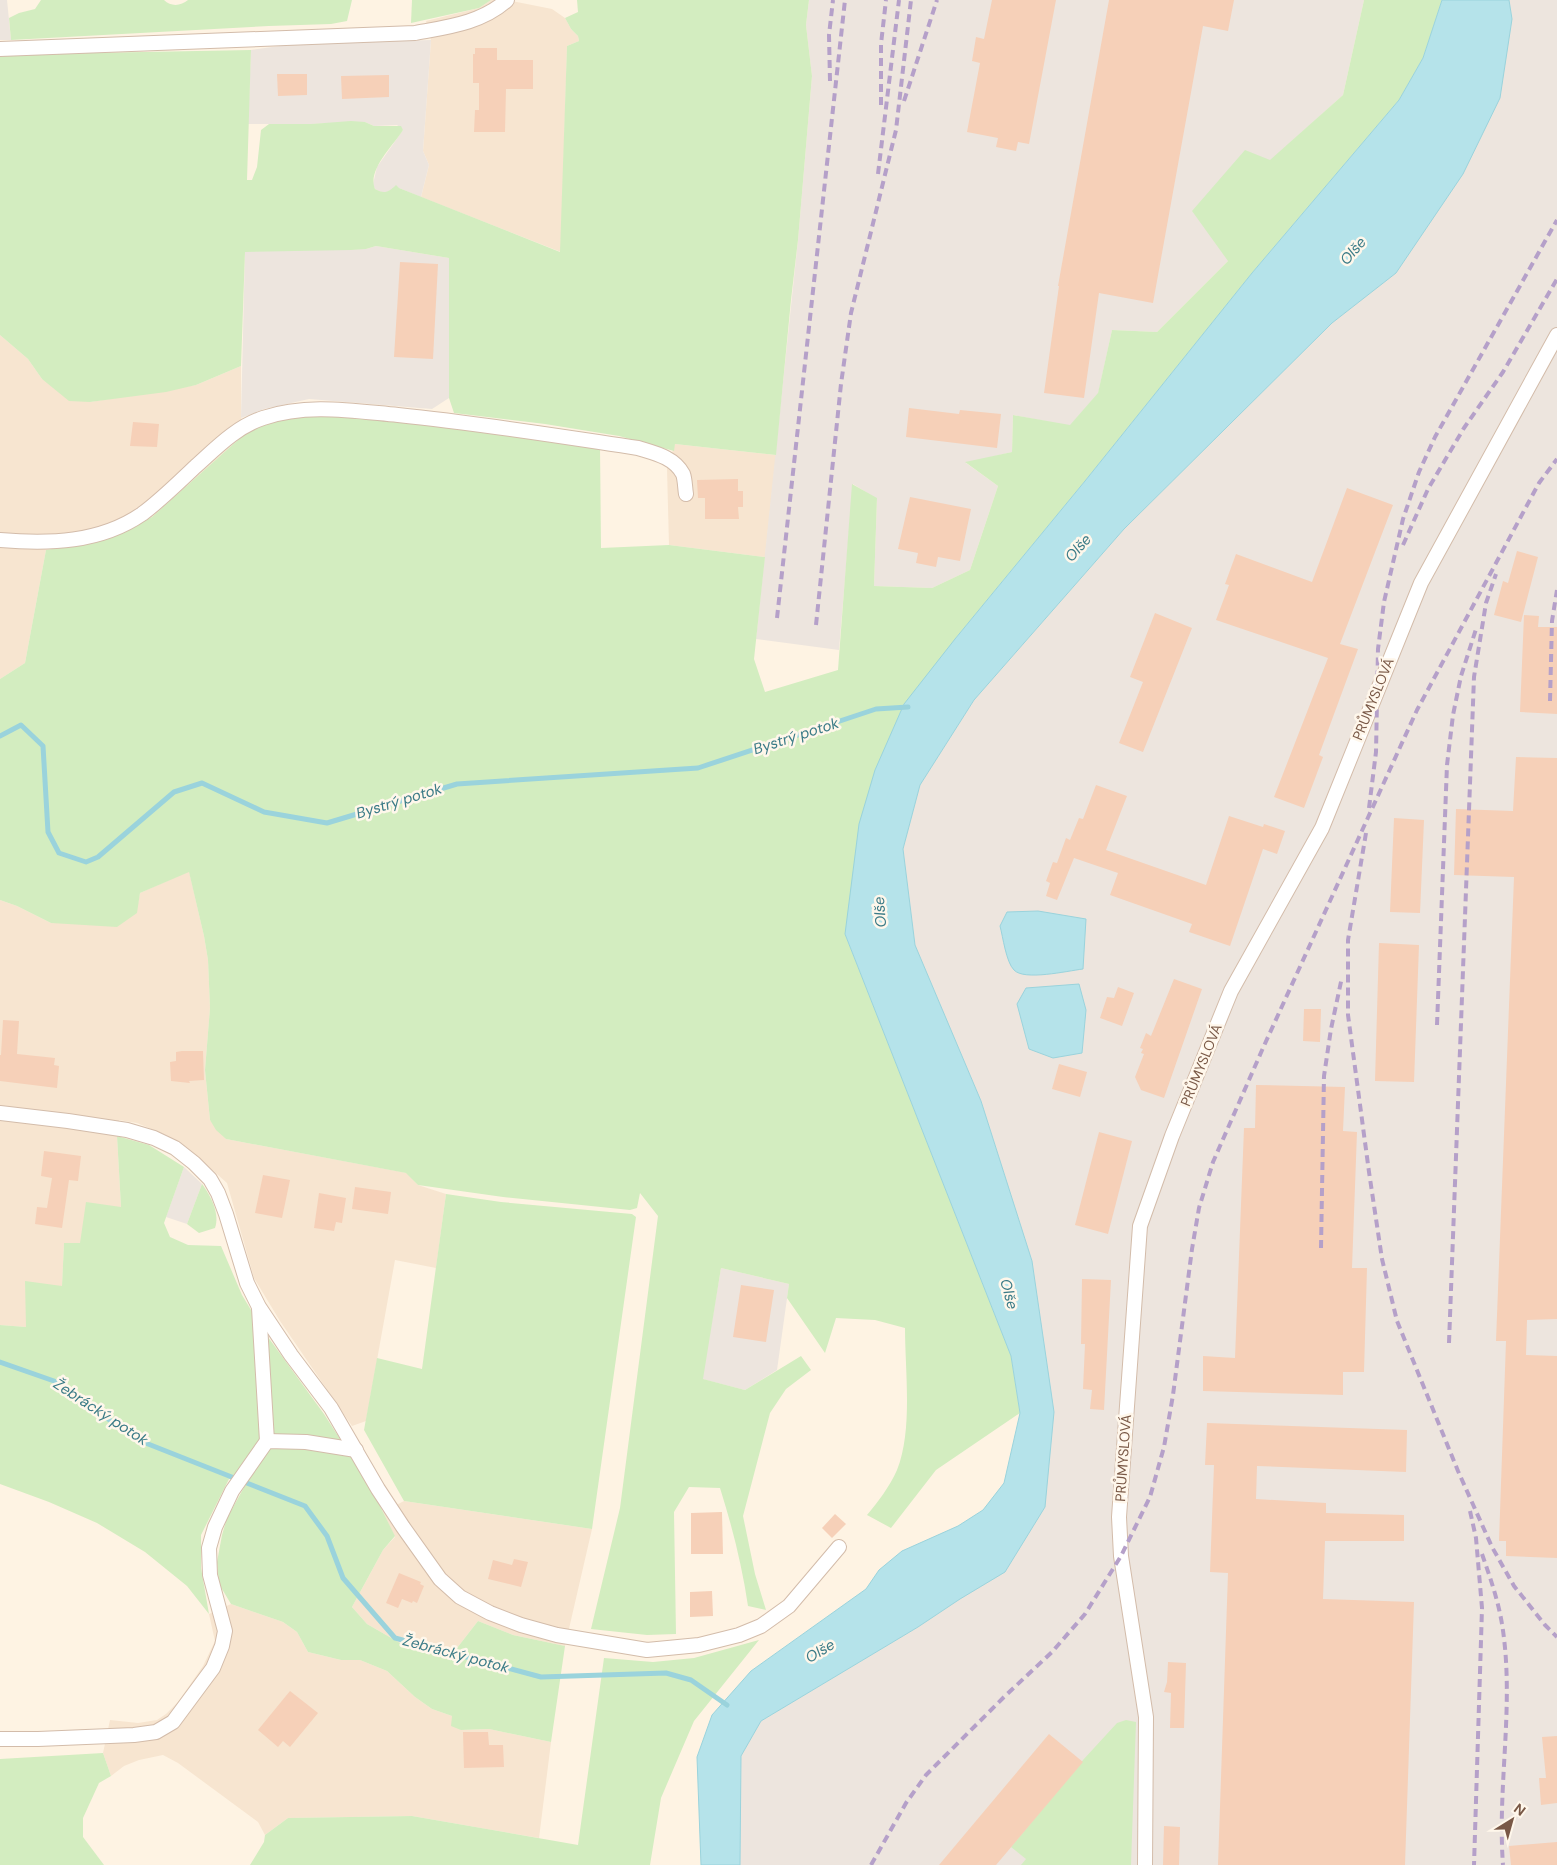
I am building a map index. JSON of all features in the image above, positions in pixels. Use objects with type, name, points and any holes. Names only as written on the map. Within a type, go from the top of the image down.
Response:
[{"type":"street","points":[[0,49],[415,33],[475,20],[496,10],[507,0]]},
{"type":"street","name":"PRŮMYSLOVÁ","points":[[1145,1865],[1146,1716],[1121,1556],[1119,1517],[1140,1226],[1172,1136],[1231,991],[1322,828],[1422,583],[1557,335]]},
{"type":"street","points":[[0,540],[40,543],[76,540],[113,530],[142,514],[223,442],[240,430],[261,419],[290,411],[308,409],[336,409],[463,421],[638,448],[659,454],[674,463],[683,475],[686,494]]},
{"type":"street","points":[[0,1113],[127,1130],[154,1138],[174,1148],[194,1163],[210,1180],[218,1193],[247,1283],[259,1307],[331,1408],[378,1490],[402,1527],[440,1579],[460,1597],[490,1613],[521,1625],[557,1635],[647,1650],[699,1645],[739,1635],[761,1626],[789,1606],[839,1547]]},
{"type":"street","points":[[0,1738],[38,1739],[156,1732],[173,1722],[213,1668],[226,1631],[210,1575],[209,1548],[215,1527],[232,1491],[267,1441],[259,1307]]},
{"type":"street","points":[[267,1441],[306,1442],[356,1450]]},
{"type":"shaded area","points":[[0,0],[7,0],[11,40],[0,40]]},
{"type":"shaded area","points":[[491,0],[507,0],[552,9],[565,18],[571,29],[578,36],[579,41],[567,46],[561,252],[421,197],[429,165],[423,151],[431,40],[426,21],[479,8]]},
{"type":"shaded area","points":[[809,0],[1364,0],[1343,95],[1270,161],[1228,261],[1157,332],[1112,330],[1098,394],[1070,426],[1013,415],[1012,452],[966,463],[998,486],[970,570],[932,588],[874,586],[877,499],[853,484],[839,650],[756,639],[798,240],[812,76],[806,25]]},
{"type":"shaded area","points":[[1509,0],[1557,0],[1557,1865],[740,1865],[741,1756],[761,1721],[918,1627],[960,1599],[1045,1507],[1032,1261],[981,1101],[915,945],[903,849],[920,785],[974,700],[1124,529],[1332,323],[1396,273],[1512,19]]},
{"type":"shaded area","points":[[431,40],[423,151],[429,165],[421,197],[399,188],[383,193],[375,189],[373,184],[377,167],[403,130],[397,125],[374,126],[365,122],[248,124],[251,50],[294,44]]},
{"type":"shaded area","points":[[376,246],[449,258],[449,398],[432,409],[309,399],[264,409],[241,418],[245,251],[366,249]]},
{"type":"shaded area","points":[[0,335],[28,359],[42,379],[90,402],[196,385],[241,366],[241,418],[248,431],[152,517],[99,541],[46,550],[25,663],[0,679]]},
{"type":"shaded area","points":[[675,444],[776,455],[765,557],[669,545],[667,468]]},
{"type":"shaded area","points":[[189,871],[208,960],[210,1008],[205,1070],[210,1120],[226,1139],[407,1173],[418,1185],[446,1194],[436,1268],[395,1260],[366,1421],[352,1426],[280,1321],[254,1278],[227,1183],[190,1150],[166,1135],[137,1123],[119,1120],[117,1136],[121,1207],[80,1244],[64,1243],[62,1287],[26,1327],[0,1325],[0,900],[17,906],[51,923],[136,913],[140,893]]},
{"type":"shaded area","points":[[184,1167],[202,1184],[187,1224],[166,1217]]},
{"type":"shaded area","points":[[721,1268],[789,1284],[777,1370],[745,1390],[702,1379]]},
{"type":"shaded area","points":[[404,1501],[592,1529],[565,1646],[513,1635],[478,1621],[450,1657],[400,1643],[367,1624],[352,1607],[383,1550],[395,1537],[383,1512]]},
{"type":"shaded area","points":[[231,1604],[283,1622],[297,1632],[308,1652],[341,1660],[360,1660],[387,1671],[415,1697],[432,1709],[452,1716],[461,1730],[489,1729],[551,1742],[539,1838],[412,1816],[288,1818],[265,1835],[258,1822],[178,1763],[163,1755],[139,1760],[124,1766],[111,1776],[103,1753],[110,1720],[138,1723],[157,1720],[166,1714],[178,1702],[203,1666],[215,1641],[209,1614]]},
{"type":"green space","points":[[41,0],[164,0],[176,5],[188,0],[352,0],[347,21],[331,24],[11,40],[9,18],[35,9]]},
{"type":"green space","points":[[412,0],[491,0],[479,8],[411,23]]},
{"type":"green space","points":[[577,0],[809,0],[806,25],[812,76],[798,240],[776,455],[675,444],[674,451],[619,436],[545,424],[454,413],[449,398],[449,258],[376,246],[351,250],[245,252],[241,366],[196,385],[166,392],[90,402],[69,401],[42,379],[28,359],[0,335],[0,56],[251,50],[247,180],[252,180],[257,167],[261,130],[269,124],[311,124],[351,121],[365,122],[374,126],[401,126],[403,130],[378,166],[373,182],[375,189],[386,192],[396,185],[399,188],[560,252],[567,46],[579,41],[578,36],[571,29],[565,18],[578,12]]},
{"type":"green space","points":[[1364,0],[1442,0],[1423,58],[1399,100],[1252,273],[955,639],[845,934],[1011,1356],[1020,1413],[936,1470],[891,1528],[867,1515],[891,1482],[902,1454],[907,1419],[905,1328],[875,1320],[836,1318],[825,1353],[787,1298],[789,1284],[721,1268],[703,1379],[745,1390],[801,1356],[811,1370],[786,1389],[770,1413],[743,1516],[755,1574],[766,1610],[748,1606],[736,1546],[720,1488],[689,1487],[674,1512],[676,1634],[647,1635],[591,1629],[620,1508],[658,1216],[640,1193],[637,1208],[630,1210],[503,1197],[418,1185],[406,1173],[226,1139],[216,1130],[210,1120],[205,1070],[210,1008],[208,960],[189,872],[140,893],[137,913],[117,927],[51,923],[17,906],[0,900],[0,679],[25,663],[46,550],[99,541],[152,517],[248,431],[287,417],[338,414],[600,446],[601,548],[669,545],[765,557],[754,659],[765,692],[838,670],[852,484],[877,498],[874,586],[932,588],[970,570],[998,486],[965,462],[1012,452],[1013,415],[1070,425],[1098,393],[1112,330],[1157,332],[1228,261],[1192,211],[1245,150],[1270,160],[1343,95]]},
{"type":"green space","points":[[117,1136],[149,1145],[184,1167],[164,1223],[170,1237],[188,1245],[221,1246],[242,1295],[265,1333],[324,1414],[370,1486],[395,1536],[383,1550],[352,1607],[367,1624],[400,1643],[450,1657],[478,1621],[513,1635],[565,1646],[551,1742],[489,1729],[461,1730],[451,1726],[452,1716],[432,1709],[415,1697],[387,1671],[360,1660],[341,1660],[308,1652],[297,1632],[283,1622],[231,1604],[219,1584],[217,1562],[227,1518],[247,1482],[229,1479],[201,1535],[201,1568],[209,1614],[187,1586],[145,1552],[97,1523],[49,1502],[0,1484],[0,1325],[26,1327],[25,1281],[62,1286],[64,1243],[80,1243],[86,1202],[121,1207]]},
{"type":"green space","points":[[202,1184],[214,1205],[216,1223],[215,1228],[199,1233],[187,1224]]},
{"type":"green space","points":[[446,1194],[501,1202],[632,1214],[636,1217],[592,1529],[404,1501],[364,1430],[377,1358],[422,1369]]},
{"type":"green space","points":[[759,1640],[694,1721],[661,1798],[650,1865],[250,1865],[264,1842],[265,1835],[288,1818],[412,1816],[578,1845],[604,1658],[653,1662],[694,1658]]},
{"type":"green space","points":[[1126,1720],[1136,1722],[1131,1865],[1021,1865],[1026,1859],[1011,1847],[1083,1760],[1117,1723]]},
{"type":"green space","points":[[103,1753],[111,1776],[99,1783],[83,1818],[83,1837],[104,1865],[0,1865],[0,1759]]},
{"type":"water","name":"Olše","points":[[1442,0],[1509,0],[1512,19],[1500,98],[1463,174],[1396,273],[1332,323],[1124,529],[974,700],[920,785],[903,849],[915,945],[981,1101],[1032,1261],[1054,1412],[1045,1507],[1005,1572],[918,1627],[761,1721],[741,1756],[740,1865],[701,1865],[697,1757],[712,1715],[751,1671],[866,1589],[879,1570],[902,1551],[958,1526],[983,1510],[1004,1483],[1020,1413],[1011,1356],[845,934],[859,824],[875,770],[904,704],[1252,273],[1399,100],[1423,58]]},
{"type":"water","points":[[1038,911],[1086,919],[1083,969],[1036,975],[1027,975],[1014,970],[1007,955],[1000,926],[1007,912]]},
{"type":"water","points":[[1079,984],[1086,1010],[1082,1053],[1053,1058],[1029,1049],[1017,1004],[1026,988]]},
{"type":"building","points":[[992,0],[1056,0],[1029,144],[1018,142],[1016,151],[996,147],[998,138],[967,132],[980,63],[972,61],[976,37],[984,39]]},
{"type":"building","points":[[1109,0],[1234,0],[1228,31],[1203,26],[1153,303],[1099,293],[1084,398],[1044,393],[1058,286]]},
{"type":"building","points":[[475,48],[497,48],[497,60],[533,60],[533,89],[506,89],[505,132],[474,132],[475,110],[479,110],[479,83],[473,83],[473,54],[475,54]]},
{"type":"building","points":[[277,74],[307,74],[307,95],[278,96]]},
{"type":"building","points":[[389,75],[389,97],[342,99],[341,76]]},
{"type":"building","points":[[400,262],[438,264],[433,359],[394,357]]},
{"type":"building","points":[[909,408],[959,414],[960,410],[1001,414],[997,448],[906,437]]},
{"type":"building","points":[[133,422],[159,424],[157,447],[130,446]]},
{"type":"building","points":[[738,479],[738,491],[743,491],[743,507],[738,507],[739,519],[705,519],[705,498],[698,498],[697,480]]},
{"type":"building","points":[[1347,488],[1393,505],[1340,644],[1358,649],[1319,755],[1323,757],[1304,808],[1274,797],[1328,658],[1216,620],[1229,585],[1225,584],[1236,554],[1312,582]]},
{"type":"building","points":[[910,497],[971,509],[960,561],[938,557],[936,567],[916,563],[918,553],[898,549]]},
{"type":"building","points":[[1517,551],[1538,557],[1521,622],[1494,615],[1503,581],[1508,583]]},
{"type":"building","points":[[1155,613],[1192,628],[1143,752],[1119,743],[1143,682],[1130,677]]},
{"type":"building","points":[[1524,615],[1539,616],[1538,627],[1557,627],[1557,714],[1520,712]]},
{"type":"building","points":[[1516,757],[1557,758],[1557,1319],[1527,1320],[1526,1355],[1557,1356],[1557,1558],[1506,1556],[1506,1541],[1499,1541],[1506,1341],[1496,1341],[1514,877],[1454,875],[1456,809],[1513,811]]},
{"type":"building","points":[[1096,785],[1127,796],[1106,850],[1206,885],[1229,816],[1263,827],[1264,824],[1285,831],[1277,854],[1263,849],[1230,946],[1189,932],[1192,924],[1110,895],[1118,873],[1074,858],[1057,900],[1046,896],[1050,883],[1046,881],[1053,862],[1057,863],[1066,838],[1070,840],[1079,818],[1083,819]]},
{"type":"building","points":[[1394,818],[1424,820],[1420,913],[1390,912]]},
{"type":"building","points":[[1379,943],[1419,945],[1414,1082],[1375,1081]]},
{"type":"building","points":[[1174,979],[1202,989],[1164,1098],[1141,1090],[1135,1077],[1144,1054],[1141,1053],[1143,1049],[1140,1048],[1146,1033],[1151,1036]]},
{"type":"building","points":[[1118,987],[1134,993],[1122,1026],[1100,1018],[1107,997],[1114,998]]},
{"type":"building","points":[[1304,1009],[1321,1009],[1320,1042],[1303,1041]]},
{"type":"building","points":[[3,1020],[19,1021],[17,1054],[55,1058],[54,1065],[59,1066],[57,1088],[0,1081]]},
{"type":"building","points":[[203,1051],[204,1080],[189,1081],[190,1083],[171,1081],[170,1062],[176,1061],[176,1052]]},
{"type":"building","points":[[1059,1064],[1087,1072],[1080,1097],[1052,1089]]},
{"type":"building","points":[[1256,1085],[1345,1087],[1343,1131],[1357,1132],[1352,1268],[1367,1268],[1364,1372],[1343,1372],[1343,1395],[1203,1391],[1203,1356],[1235,1358],[1244,1128],[1255,1128]]},
{"type":"building","points":[[1099,1132],[1132,1141],[1108,1234],[1075,1225]]},
{"type":"building","points":[[44,1151],[81,1156],[78,1181],[69,1180],[62,1228],[35,1224],[37,1207],[47,1208],[52,1178],[41,1176]]},
{"type":"building","points":[[263,1175],[290,1180],[282,1218],[255,1213]]},
{"type":"building","points":[[355,1187],[391,1192],[388,1214],[352,1209]]},
{"type":"building","points":[[319,1193],[346,1198],[342,1223],[336,1222],[334,1231],[314,1228]]},
{"type":"building","points":[[1082,1279],[1111,1280],[1104,1410],[1090,1409],[1092,1390],[1083,1389],[1085,1344],[1081,1344]]},
{"type":"building","points":[[741,1285],[774,1290],[766,1342],[733,1337]]},
{"type":"building","points":[[1207,1423],[1407,1430],[1406,1472],[1257,1466],[1256,1499],[1326,1503],[1326,1513],[1404,1515],[1404,1541],[1325,1541],[1323,1599],[1414,1602],[1405,1865],[1218,1865],[1228,1573],[1210,1572],[1214,1465],[1205,1465]]},
{"type":"building","points":[[722,1512],[723,1554],[691,1554],[691,1513]]},
{"type":"building","points":[[835,1514],[846,1524],[832,1538],[822,1528]]},
{"type":"building","points":[[514,1559],[528,1562],[521,1587],[488,1579],[493,1560],[512,1565]]},
{"type":"building","points":[[399,1573],[421,1582],[420,1584],[424,1586],[417,1603],[402,1599],[398,1608],[386,1603]]},
{"type":"building","points":[[712,1591],[713,1616],[690,1617],[690,1592]]},
{"type":"building","points":[[1168,1662],[1186,1663],[1184,1728],[1170,1728],[1171,1693],[1164,1692],[1167,1682]]},
{"type":"building","points":[[290,1691],[318,1713],[290,1747],[283,1741],[278,1747],[258,1730]]},
{"type":"building","points":[[463,1732],[488,1732],[489,1745],[503,1745],[504,1767],[464,1768]]},
{"type":"building","points":[[1049,1734],[1083,1762],[996,1865],[939,1865]]},
{"type":"building","points":[[1557,1736],[1557,1803],[1541,1805],[1539,1778],[1546,1778],[1542,1737]]},
{"type":"building","points":[[1164,1826],[1180,1827],[1179,1865],[1163,1865]]},
{"type":"building","points":[[1557,1842],[1557,1865],[1511,1865],[1509,1846]]},
{"type":"waterway","name":"Bystrý potok","points":[[0,736],[21,725],[43,746],[48,832],[59,853],[86,862],[98,857],[174,792],[202,783],[264,812],[327,823],[457,784],[698,768],[876,709],[908,707]]},
{"type":"waterway","name":"Žebrácký potok","points":[[0,1362],[54,1381],[138,1440],[305,1506],[327,1536],[343,1578],[395,1638],[541,1677],[666,1673],[691,1680],[727,1705]]},
{"type":"railway","points":[[830,81],[829,35],[833,0]]},
{"type":"railway","points":[[777,618],[845,0]]},
{"type":"railway","points":[[881,105],[881,44],[886,0]]},
{"type":"railway","points":[[878,174],[899,0]]},
{"type":"railway","points":[[816,625],[841,384],[851,313],[896,130],[911,0]]},
{"type":"railway","points":[[904,101],[937,0]]},
{"type":"railway","points":[[1369,808],[1376,752],[1378,649],[1384,602],[1403,519],[1419,472],[1435,437],[1557,220]]},
{"type":"railway","points":[[1403,545],[1428,489],[1464,428],[1503,372],[1557,279]]},
{"type":"railway","points":[[871,1865],[906,1803],[926,1775],[1052,1652],[1085,1614],[1121,1556],[1150,1497],[1164,1447],[1173,1395],[1199,1208],[1213,1162],[1417,710],[1539,483],[1557,459]]},
{"type":"railway","points":[[1449,1343],[1474,677],[1486,603],[1496,574]]},
{"type":"railway","points":[[1550,701],[1552,621],[1557,590]]},
{"type":"railway","points":[[1437,1025],[1447,765],[1453,715],[1461,676],[1477,626]]},
{"type":"railway","points":[[1366,833],[1348,940],[1348,1015],[1382,1259],[1397,1321],[1458,1471],[1492,1547],[1514,1586],[1557,1637]]},
{"type":"railway","points":[[1321,1248],[1324,1076],[1331,1029],[1342,977]]},
{"type":"railway","points":[[1470,1511],[1476,1538],[1482,1608],[1474,1865]]},
{"type":"railway","points":[[1482,1554],[1498,1606],[1506,1654],[1507,1684],[1502,1805],[1503,1865]]}]
